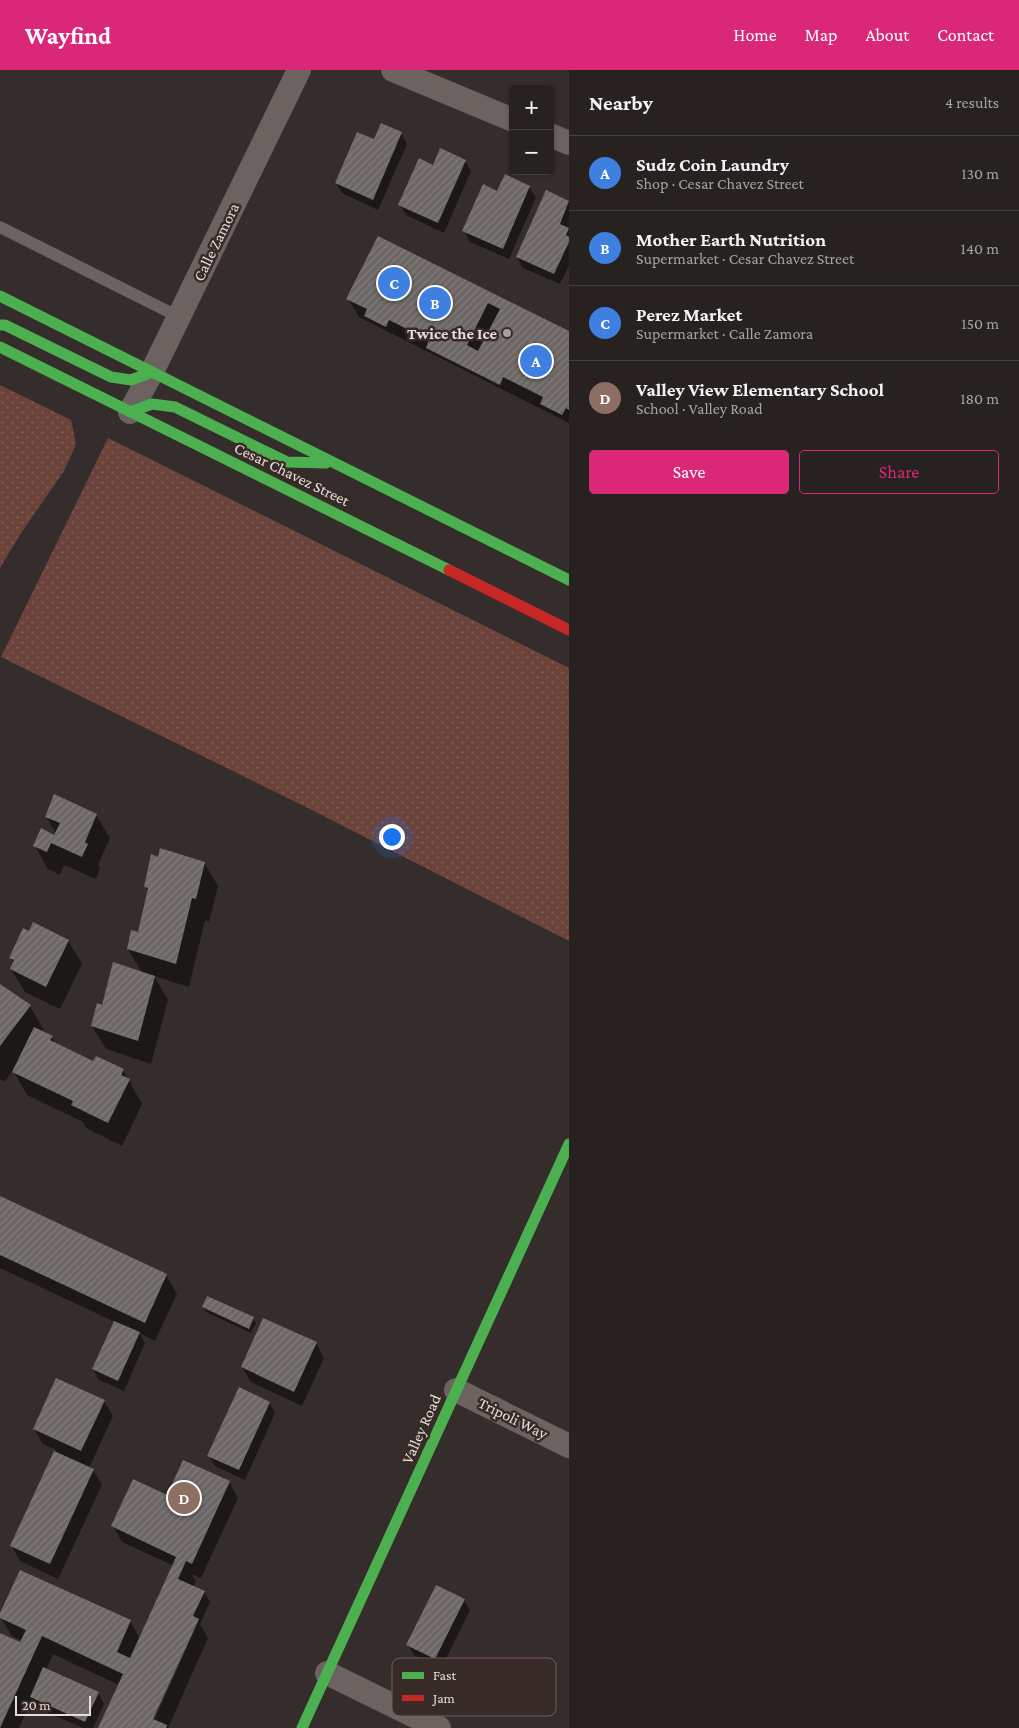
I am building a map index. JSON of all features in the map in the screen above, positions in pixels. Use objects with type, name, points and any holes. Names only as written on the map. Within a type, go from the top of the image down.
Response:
[{"type":"main road","name":"Cesar Chavez Street","points":[[0,296],[569,580]]},
{"type":"main road","points":[[0,325],[5,325],[111,377],[130,380],[152,372]]},
{"type":"main road","name":"Cesar Chavez Street","points":[[0,347],[569,630]]},
{"type":"main road","points":[[130,412],[152,404],[175,407],[287,462],[335,463]]},
{"type":"main road","name":"Valley Road","points":[[302,1728],[569,1144]]},
{"type":"street","name":"Calle Zamora","points":[[130,412],[152,372],[299,70]]},
{"type":"street","points":[[393,70],[509,118]]},
{"type":"street","points":[[554,137],[569,143]]},
{"type":"street","name":"Tripoli Way","points":[[456,1390],[569,1446]]},
{"type":"street","points":[[328,1673],[392,1705]]},
{"type":"street","points":[[415,1716],[439,1728]]},
{"type":"lane","points":[[0,227],[179,317]]},
{"type":"shaded area","points":[[0,385],[71,420],[76,444],[64,471],[21,533],[0,568]]},
{"type":"shaded area","points":[[108,438],[569,668],[569,941],[302,805],[1,657]]},
{"type":"building","points":[[381,123],[402,132],[373,200],[335,183],[357,132],[374,139]]},
{"type":"building","points":[[440,148],[466,160],[438,223],[398,205],[419,158],[433,165]]},
{"type":"building","points":[[505,174],[530,186],[503,249],[462,231],[483,184],[497,191]]},
{"type":"building","points":[[546,190],[569,201],[560,224],[569,228],[566,235],[569,237],[569,242],[554,274],[516,257]]},
{"type":"building","points":[[378,236],[569,331],[569,410],[566,408],[562,415],[540,404],[543,397],[503,377],[500,385],[426,348],[429,340],[389,320],[386,327],[364,316],[367,309],[346,299]],"holes":[[[488,303],[500,309],[478,351],[467,345]]]},
{"type":"building","points":[[54,794],[97,814],[85,842],[88,844],[82,857],[51,843],[47,852],[33,846],[41,828],[54,835],[60,823],[45,817]]},
{"type":"building","points":[[160,848],[205,862],[196,899],[192,898],[176,964],[127,949],[131,930],[138,932],[148,888],[144,887],[151,854],[158,857]]},
{"type":"building","points":[[33,922],[69,940],[46,987],[10,969],[14,960],[9,958],[23,928],[29,931]]},
{"type":"building","points":[[113,962],[155,976],[138,1041],[91,1026],[97,1003],[102,1005]]},
{"type":"building","points":[[0,984],[31,1005],[0,1046]]},
{"type":"building","points":[[34,1027],[53,1036],[50,1040],[93,1061],[96,1056],[124,1069],[121,1075],[130,1079],[108,1123],[71,1105],[73,1101],[12,1072]]},
{"type":"building","points":[[0,1196],[167,1274],[145,1323],[0,1255]]},
{"type":"building","points":[[207,1296],[254,1317],[249,1329],[202,1307]]},
{"type":"building","points":[[263,1318],[317,1342],[294,1392],[241,1367]]},
{"type":"building","points":[[114,1321],[140,1332],[118,1381],[92,1369]]},
{"type":"building","points":[[56,1378],[105,1400],[81,1451],[33,1429]]},
{"type":"building","points":[[239,1387],[270,1402],[239,1470],[207,1456]]},
{"type":"building","points":[[54,1451],[94,1469],[50,1564],[10,1546]]},
{"type":"building","points":[[183,1460],[230,1481],[192,1564],[186,1561],[178,1579],[205,1591],[193,1616],[199,1619],[153,1719],[167,1725],[166,1728],[98,1728],[123,1674],[42,1636],[0,1728],[0,1633],[20,1642],[26,1630],[0,1618],[0,1613],[20,1570],[131,1620],[117,1652],[130,1658],[176,1557],[111,1526],[133,1479],[167,1495]]},
{"type":"building","points":[[436,1585],[465,1599],[436,1658],[406,1645]]},
{"type":"building","points":[[43,1667],[99,1692],[85,1722],[30,1697]]},
{"type":"traffic: fast","points":[[0,296],[569,580]]},
{"type":"traffic: fast","points":[[0,325],[5,325],[111,377],[131,380],[152,372]]},
{"type":"traffic: fast","points":[[0,347],[449,570]]},
{"type":"traffic: fast","points":[[130,412],[152,404],[175,407],[287,462],[326,463]]},
{"type":"traffic: fast","points":[[302,1728],[569,1144]]},
{"type":"traffic: jam","points":[[449,570],[569,630]]},
{"type":"place","name":"Perez Market","points":[[394,283]]},
{"type":"place","name":"Mother Earth Nutrition","points":[[435,303]]},
{"type":"place","name":"Twice the Ice","points":[[507,333]]},
{"type":"place","name":"Sudz Coin Laundry","points":[[536,361]]},
{"type":"place","name":"Valley View Elementary School","points":[[184,1498]]}]
